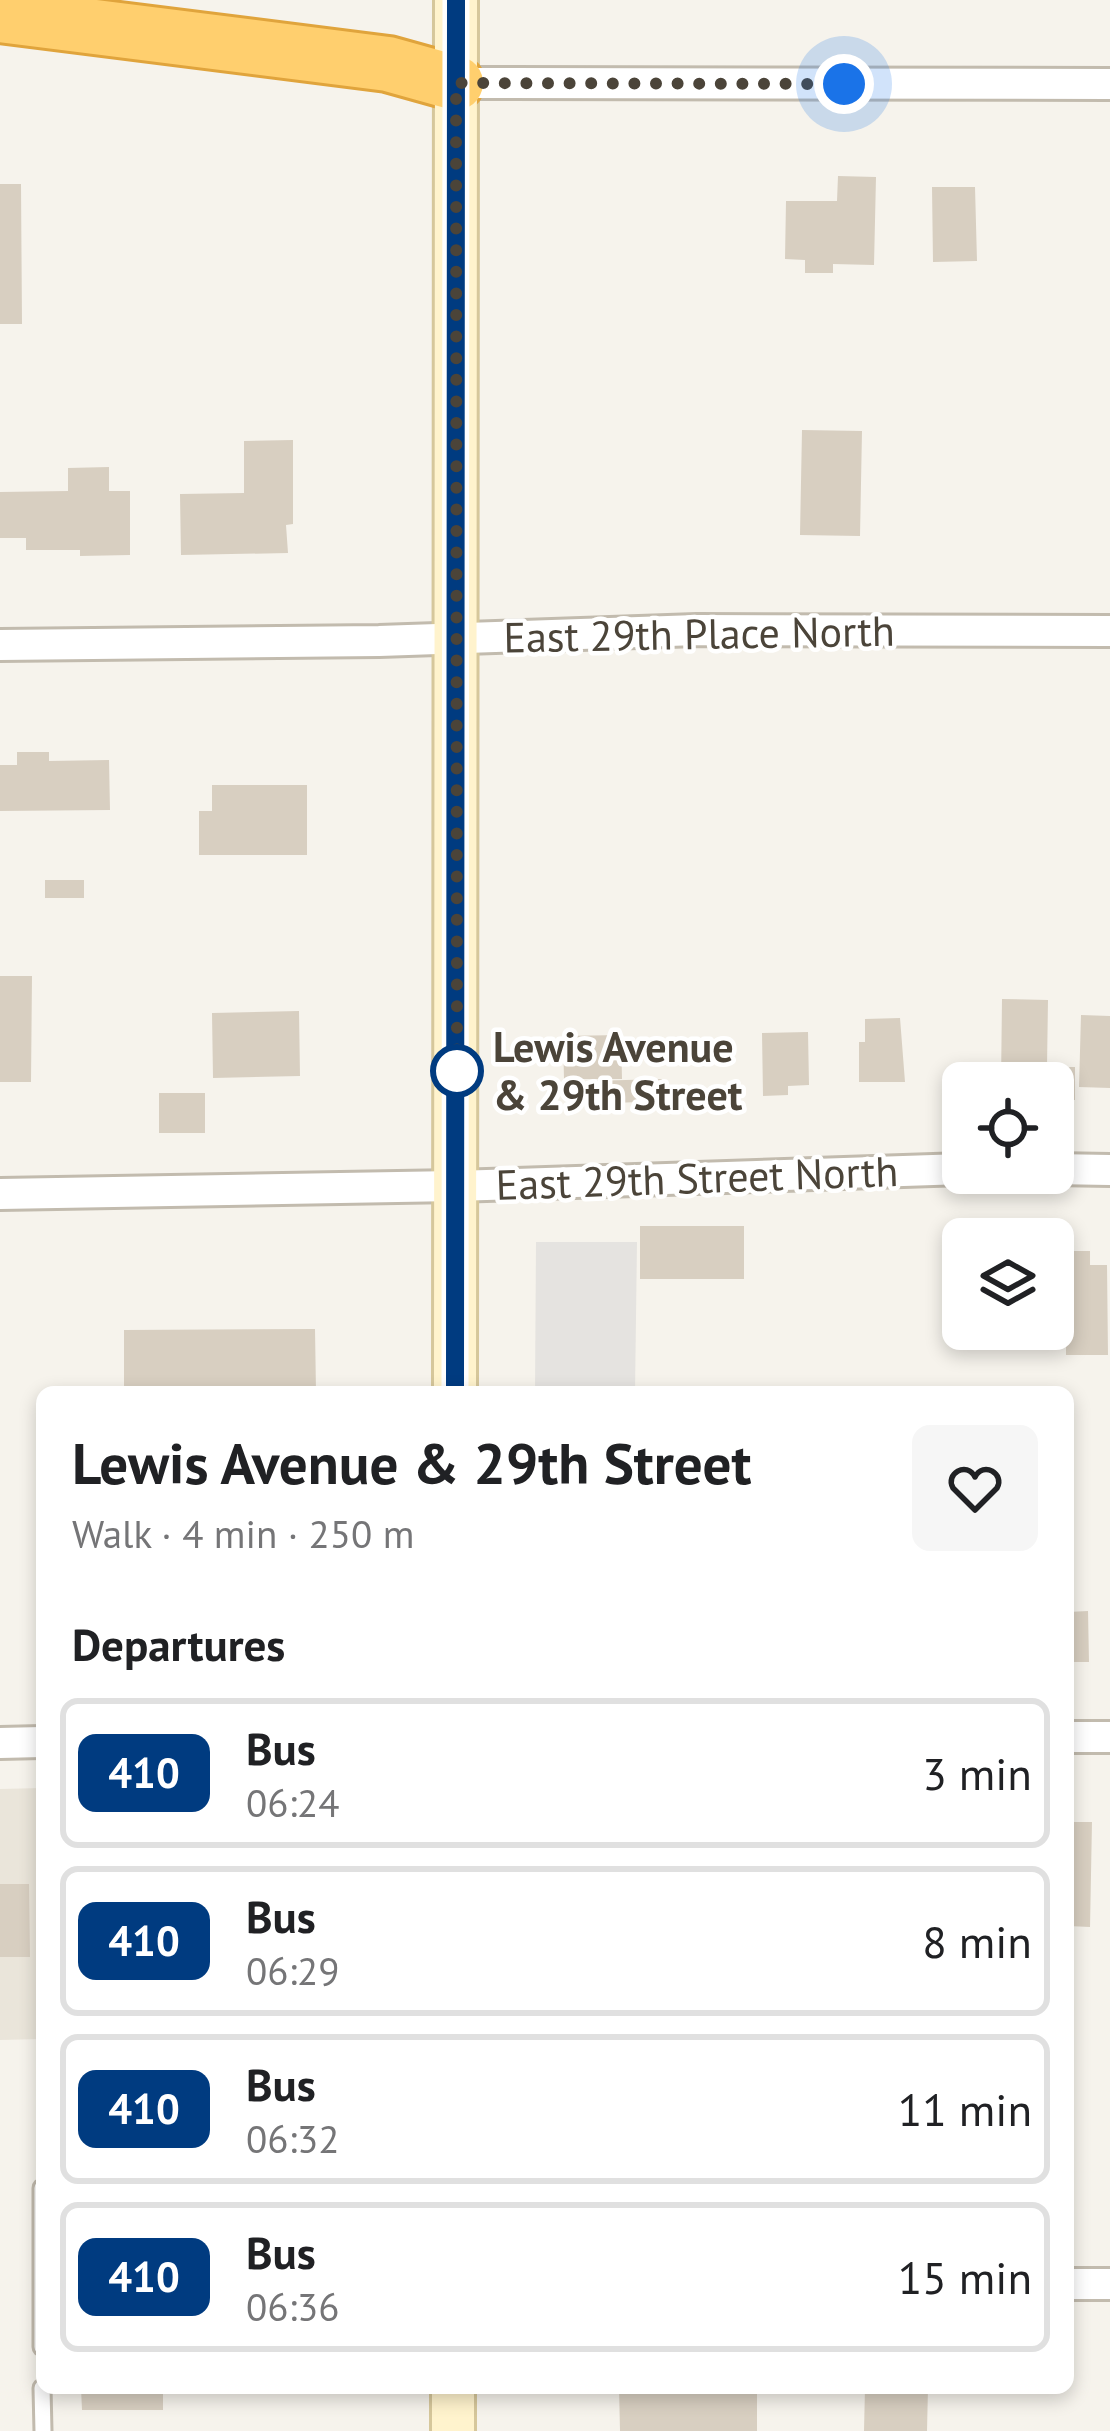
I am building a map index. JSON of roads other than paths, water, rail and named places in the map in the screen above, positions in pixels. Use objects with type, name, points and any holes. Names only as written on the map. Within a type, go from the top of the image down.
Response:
[{"type":"highway","points":[[0,15],[388,64],[456,83]]},
{"type":"highway","points":[[0,45],[390,94],[456,83]]},
{"type":"main road","points":[[455,1386],[456,0]]},
{"type":"main road","points":[[453,2394],[453,2431]]},
{"type":"street","points":[[456,83],[1110,84]]},
{"type":"street","name":"East 29th Place North","points":[[0,645],[697,630],[1110,631]]},
{"type":"street","points":[[1074,1169],[1110,1170]]},
{"type":"street","name":"East 29th Street North","points":[[0,1194],[455,1186],[942,1170]]},
{"type":"street","points":[[1074,1737],[1110,1737]]},
{"type":"street","points":[[0,1743],[36,1742]]},
{"type":"street","points":[[1074,2284],[1110,2284]]},
{"type":"lane","points":[[42,2394],[43,2431]]},
{"type":"place","name":"Lewis Avenue & 29th Street","points":[[457,1071]]}]
